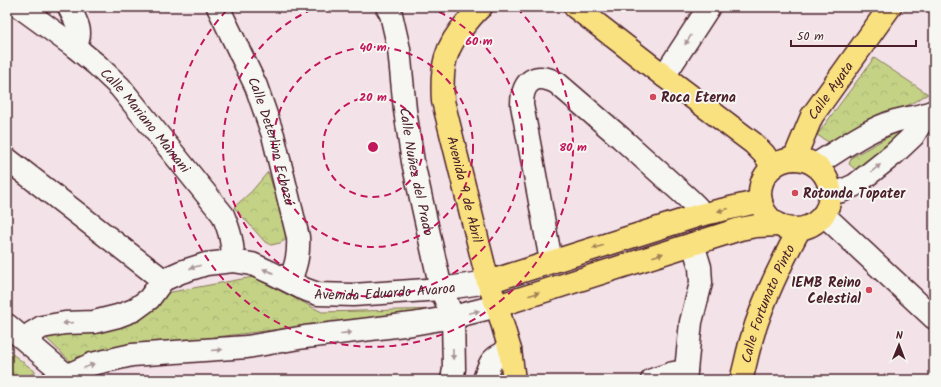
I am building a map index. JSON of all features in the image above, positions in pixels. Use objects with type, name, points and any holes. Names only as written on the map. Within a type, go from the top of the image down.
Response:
[{"type":"main road","name":"Avenida 9 de Abril","points":[[481,7],[463,26],[451,43],[444,61],[442,81],[443,101],[488,282],[510,350],[514,380]]},
{"type":"main road","points":[[576,7],[753,143],[764,154],[773,167]]},
{"type":"main road","name":"Calle Ayata","points":[[794,159],[812,116],[890,7]]},
{"type":"main road","points":[[497,306],[693,244],[756,226],[789,228],[813,225],[824,215],[829,204],[831,193],[830,186],[825,174],[815,165],[809,162],[794,159],[773,167],[762,182],[760,194],[767,215],[789,228]]},
{"type":"main road","name":"Avenida Eduardo Avaroa","points":[[488,282],[700,216],[761,200]]},
{"type":"main road","name":"Calle Fortunato Pinto","points":[[741,380],[751,340],[780,265],[789,228]]},
{"type":"street","name":"Calle Mariano Mamani","points":[[20,7],[75,47],[120,87],[223,215],[233,243],[233,261]]},
{"type":"street","points":[[69,7],[79,26],[80,35],[75,47]]},
{"type":"street","name":"Calle Deterlino Echazú","points":[[218,7],[256,86],[273,135],[298,237],[296,266],[290,281]]},
{"type":"street","name":"Calle Nuñez del Prado","points":[[387,7],[391,14],[399,49],[405,110],[413,162],[441,289],[453,317]]},
{"type":"street","points":[[664,76],[709,7]]},
{"type":"street","points":[[551,262],[522,105],[522,96],[525,88],[531,81],[539,78],[547,78],[557,83],[616,133],[690,200],[696,207],[700,216]]},
{"type":"street","points":[[815,165],[872,131],[895,122],[929,113]]},
{"type":"street","points":[[831,193],[842,191],[855,185],[871,173],[913,136],[929,113]]},
{"type":"street","points":[[7,159],[163,280]]},
{"type":"street","points":[[824,215],[934,318]]},
{"type":"street","points":[[652,380],[673,373],[686,376],[691,322],[701,283],[700,267],[693,244]]},
{"type":"street","name":"Avenida Eduardo Avaroa","points":[[26,340],[32,333],[42,327],[65,323],[94,322],[134,310],[149,299],[163,280],[181,272],[206,264],[233,261],[252,264],[304,289],[318,294],[352,295],[441,289],[488,282]]},
{"type":"street","points":[[7,325],[26,340],[64,379],[92,364],[132,355],[247,347],[412,324],[453,317],[497,306]]},
{"type":"street","points":[[452,380],[454,369],[453,317]]},
{"type":"street","points":[[484,380],[488,366],[495,357],[510,350]]},
{"type":"green space","points":[[874,58],[928,94],[835,146],[817,135]]},
{"type":"green space","points":[[917,121],[856,170],[849,164],[852,157]]},
{"type":"green space","points":[[268,172],[288,233],[287,239],[280,243],[271,245],[265,242],[234,207],[251,192]]},
{"type":"green space","points":[[253,277],[322,312],[438,309],[440,317],[304,326],[122,349],[73,364],[45,337],[166,293]]},
{"type":"green space","points":[[7,350],[36,372],[21,380],[7,380]]},
{"type":"place","name":"Roca Eterna","points":[[653,97]]},
{"type":"place","name":"Rotonda Topater","points":[[795,193]]},
{"type":"place","name":"IEMB Reino Celestial","points":[[869,290]]}]
